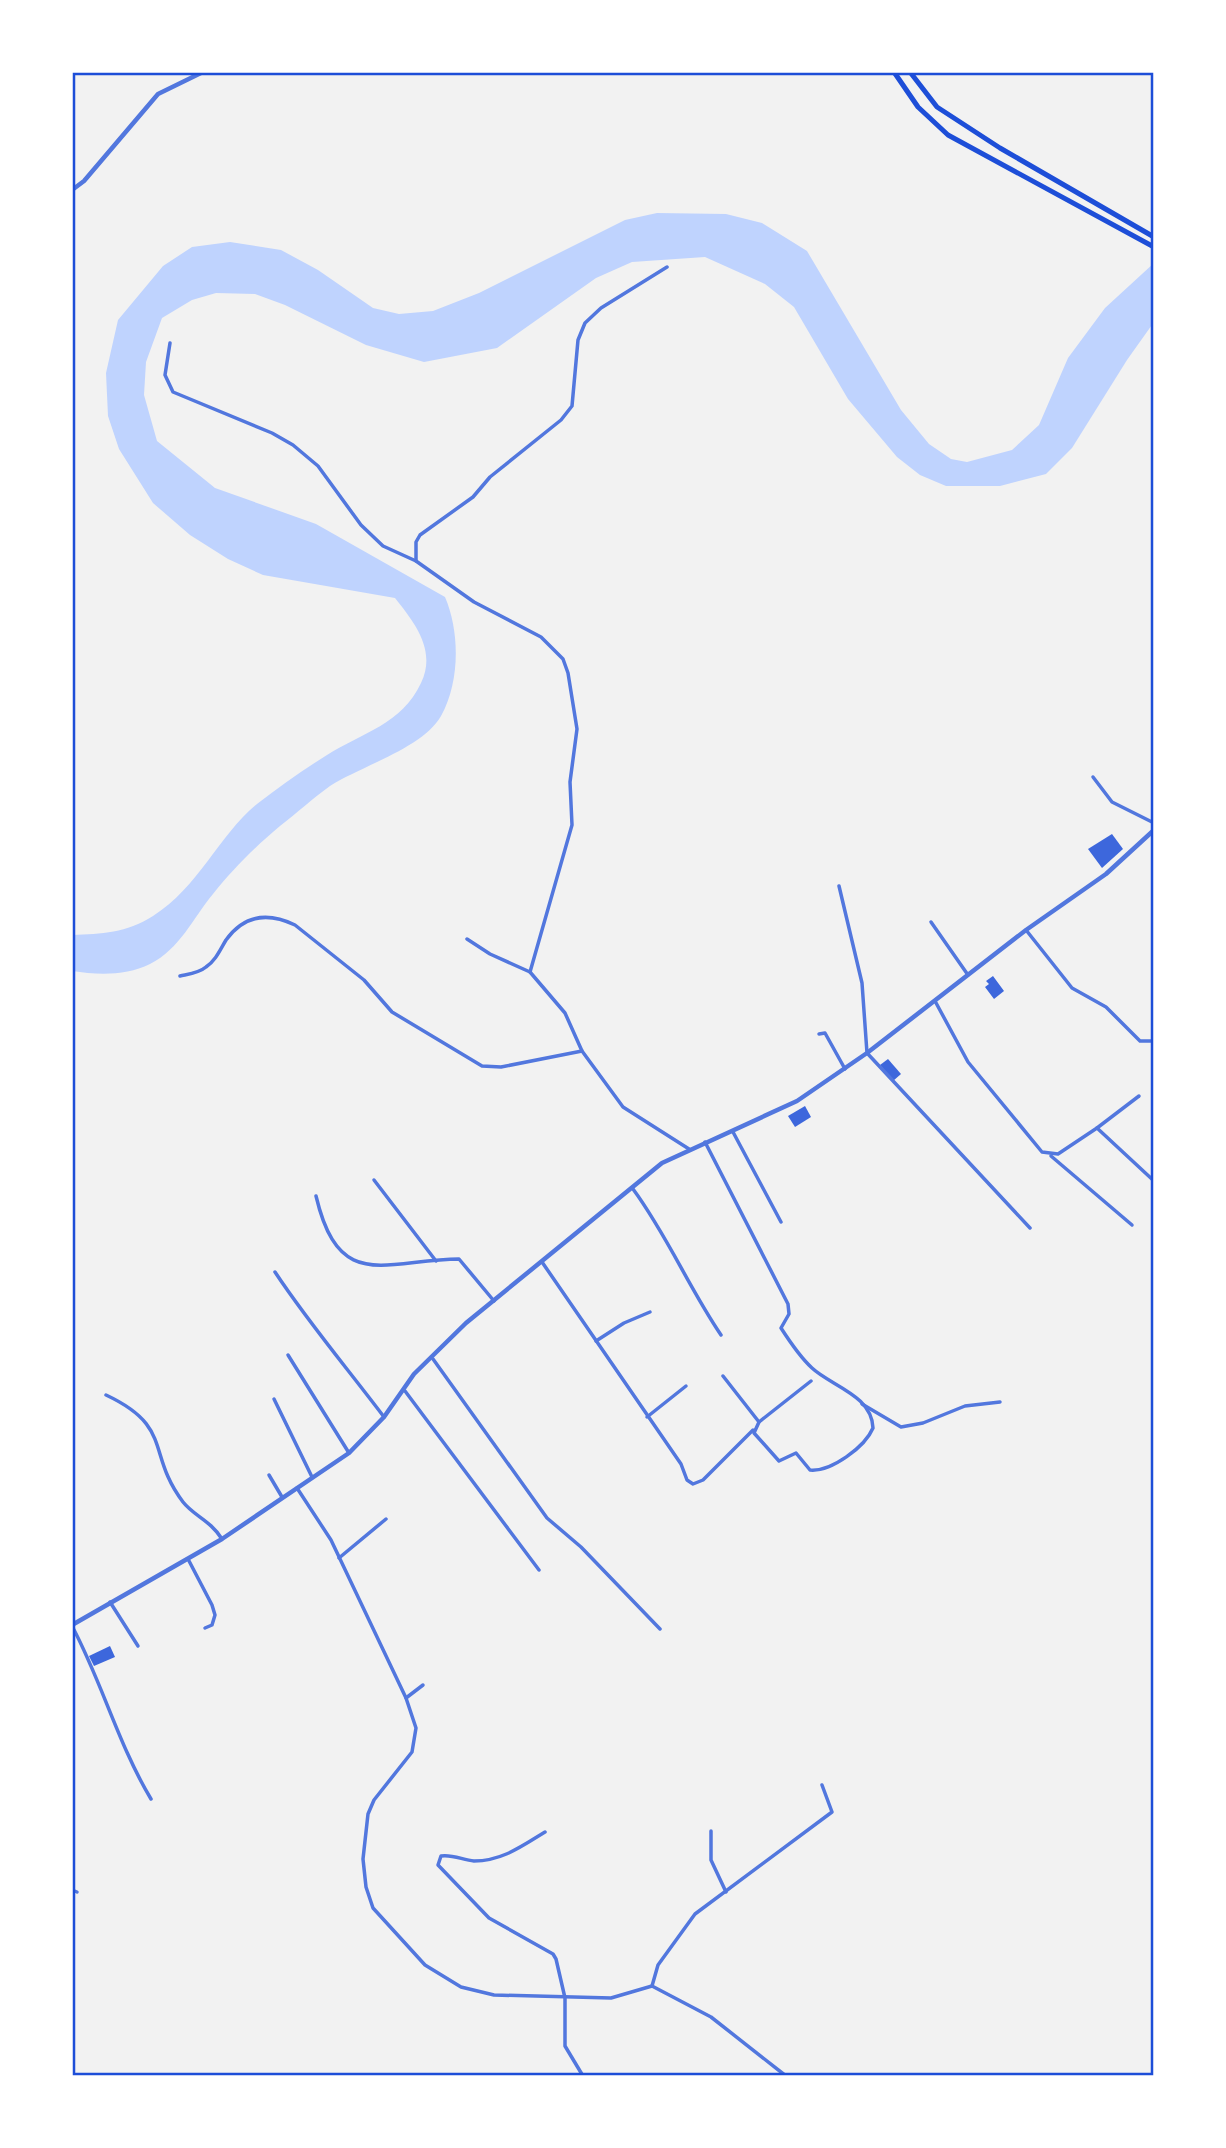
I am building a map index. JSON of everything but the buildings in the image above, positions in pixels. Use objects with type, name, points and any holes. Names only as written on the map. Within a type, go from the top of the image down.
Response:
[{"type":"main road","points":[[894,72],[918,107],[948,135],[1154,247]]},
{"type":"main road","points":[[910,72],[937,107],[1000,148],[1154,237]]},
{"type":"street","points":[[72,190],[84,181],[158,94],[203,72]]},
{"type":"street","points":[[415,561],[416,542],[420,535],[473,497],[490,477],[561,420],[572,406],[578,340],[585,323],[601,308],[667,267]]},
{"type":"street","points":[[170,343],[165,375],[173,392],[272,433],[303,452],[318,466],[383,546],[415,561],[474,602],[551,644],[563,659],[568,673],[578,740],[570,782],[572,825],[530,972]]},
{"type":"street","points":[[1093,778],[1112,802],[1154,823]]},
{"type":"street","points":[[150,1799],[127,1759],[92,1664],[72,1625],[222,1539],[349,1453],[384,1417],[405,1391],[414,1374],[433,1359],[466,1323],[662,1163],[797,1101],[845,1069],[1026,930],[1106,874],[1154,832]]},
{"type":"street","points":[[839,886],[862,983],[867,1053],[1030,1228]]},
{"type":"street","points":[[180,976],[209,965],[227,939],[244,923],[261,916],[282,919],[295,925],[363,980],[392,1012],[482,1066],[501,1067],[582,1051]]},
{"type":"street","points":[[931,922],[968,975]]},
{"type":"street","points":[[1026,930],[1072,988],[1106,1007],[1140,1041],[1154,1041]]},
{"type":"street","points":[[467,939],[489,954],[530,972],[565,1013],[582,1051],[623,1107],[689,1149]]},
{"type":"street","points":[[935,1001],[968,1062],[1035,1146],[1051,1156],[1132,1225]]},
{"type":"street","points":[[819,1034],[825,1033],[845,1069]]},
{"type":"street","points":[[1051,1156],[1097,1128],[1139,1096]]},
{"type":"street","points":[[1097,1128],[1154,1181]]},
{"type":"street","points":[[733,1132],[781,1222]]},
{"type":"street","points":[[705,1142],[785,1296],[789,1309],[781,1328],[813,1369],[846,1388],[873,1421],[870,1434],[857,1448],[818,1470],[810,1470],[797,1453],[777,1460],[753,1430]]},
{"type":"street","points":[[374,1180],[436,1261]]},
{"type":"street","points":[[633,1189],[654,1219],[703,1309],[721,1335]]},
{"type":"street","points":[[316,1196],[329,1235],[341,1252],[354,1261],[374,1266],[459,1259],[494,1301]]},
{"type":"street","points":[[542,1262],[693,1484],[703,1480],[759,1422],[811,1381]]},
{"type":"street","points":[[275,1272],[304,1317],[342,1359],[384,1417]]},
{"type":"street","points":[[596,1341],[624,1323],[649,1312]]},
{"type":"street","points":[[288,1355],[349,1453]]},
{"type":"street","points":[[433,1359],[547,1518],[581,1547],[660,1629]]},
{"type":"street","points":[[723,1376],[759,1422]]},
{"type":"street","points":[[647,1417],[686,1386]]},
{"type":"street","points":[[405,1391],[539,1570]]},
{"type":"street","points":[[106,1395],[134,1409],[147,1422],[175,1490],[184,1504],[211,1523],[222,1539]]},
{"type":"street","points":[[274,1399],[312,1477]]},
{"type":"street","points":[[860,1404],[901,1427],[923,1423],[965,1406],[1000,1402]]},
{"type":"street","points":[[269,1475],[282,1497]]},
{"type":"street","points":[[297,1488],[339,1558],[406,1698],[417,1735],[412,1752],[374,1800],[365,1826],[366,1887],[373,1908],[415,1956],[461,1987],[494,1995],[611,1998],[652,1986],[711,2017],[786,2076]]},
{"type":"street","points":[[339,1558],[386,1519]]},
{"type":"street","points":[[187,1557],[212,1605],[214,1622],[205,1628]]},
{"type":"street","points":[[110,1602],[138,1646]]},
{"type":"street","points":[[406,1698],[423,1685]]},
{"type":"street","points":[[652,1986],[658,1965],[695,1914],[832,1812],[822,1785]]},
{"type":"street","points":[[545,1832],[501,1858],[468,1860],[448,1855],[441,1856],[438,1865],[489,1918],[553,1954],[565,1998],[565,2046],[583,2076]]},
{"type":"street","points":[[711,1832],[711,1860],[726,1892]]},
{"type":"water","points":[[657,213],[726,214],[762,223],[807,251],[901,410],[929,444],[951,459],[967,462],[1012,450],[1039,425],[1068,358],[1105,308],[1154,263],[1154,322],[1072,448],[1046,474],[1000,486],[946,486],[920,475],[897,457],[848,399],[794,307],[765,284],[705,257],[632,262],[596,278],[497,348],[424,362],[366,345],[285,305],[255,294],[216,293],[192,300],[162,318],[146,362],[144,395],[157,441],[215,488],[316,524],[445,597],[455,641],[455,673],[447,703],[432,727],[406,747],[330,786],[280,826],[228,876],[178,942],[160,958],[141,968],[122,973],[72,971],[72,935],[123,929],[143,922],[169,904],[196,876],[231,830],[257,804],[318,761],[380,726],[403,708],[421,683],[426,659],[425,648],[416,627],[395,598],[263,575],[228,559],[190,535],[153,503],[119,449],[108,416],[106,373],[118,320],[163,266],[192,247],[230,242],[281,250],[318,270],[373,308],[399,314],[433,311],[479,293],[625,220]]}]
